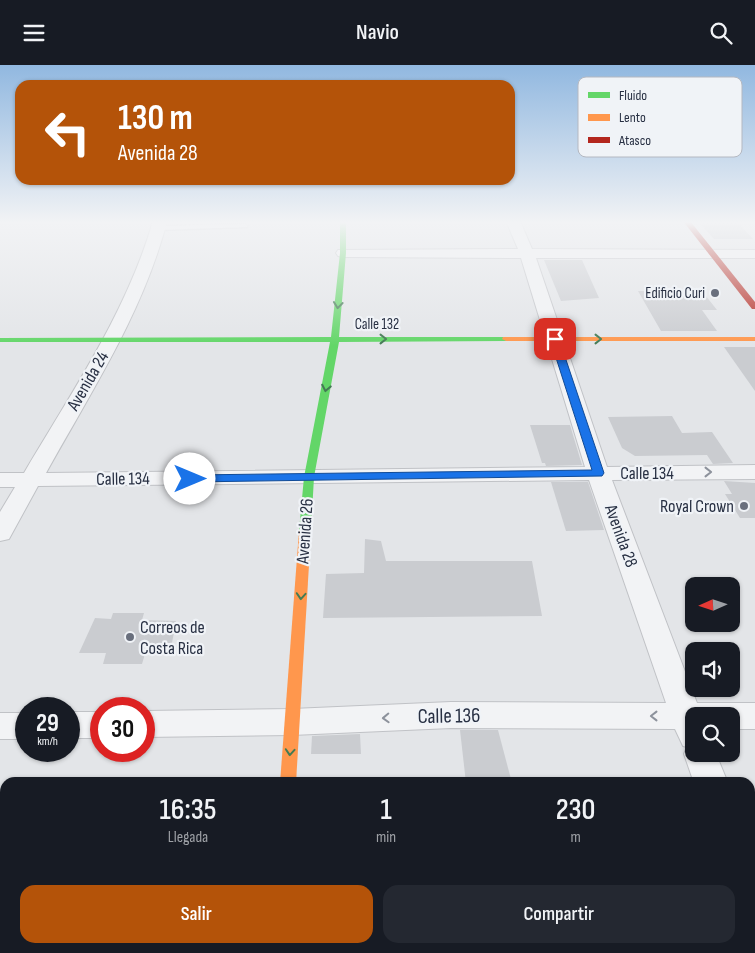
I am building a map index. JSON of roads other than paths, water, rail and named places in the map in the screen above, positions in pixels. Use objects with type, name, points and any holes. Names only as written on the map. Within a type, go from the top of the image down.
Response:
[{"type":"street","name":"Avenida 24","points":[[0,533],[111,341],[147,262]]},
{"type":"street","name":"Avenida 26","points":[[288,777],[309,477],[335,340],[342,262]]},
{"type":"street","name":"Avenida 28","points":[[530,262],[598,473],[685,712]]},
{"type":"street","points":[[719,262],[755,307]]},
{"type":"street","name":"Calle 132","points":[[0,340],[755,339]]},
{"type":"street","name":"Calle 134","points":[[0,480],[755,472]]},
{"type":"street","name":"Calle 136","points":[[155,724],[450,715],[685,726]]},
{"type":"street","name":"Calle 136","points":[[740,718],[755,716]]},
{"type":"street","points":[[0,726],[15,726]]},
{"type":"street","points":[[703,762],[709,777]]},
{"type":"place","name":"Edificio Curi","points":[[715,293]]},
{"type":"place","name":"Royal Crown","points":[[744,506]]},
{"type":"place","name":"Correos de Costa Rica","points":[[130,637]]}]
